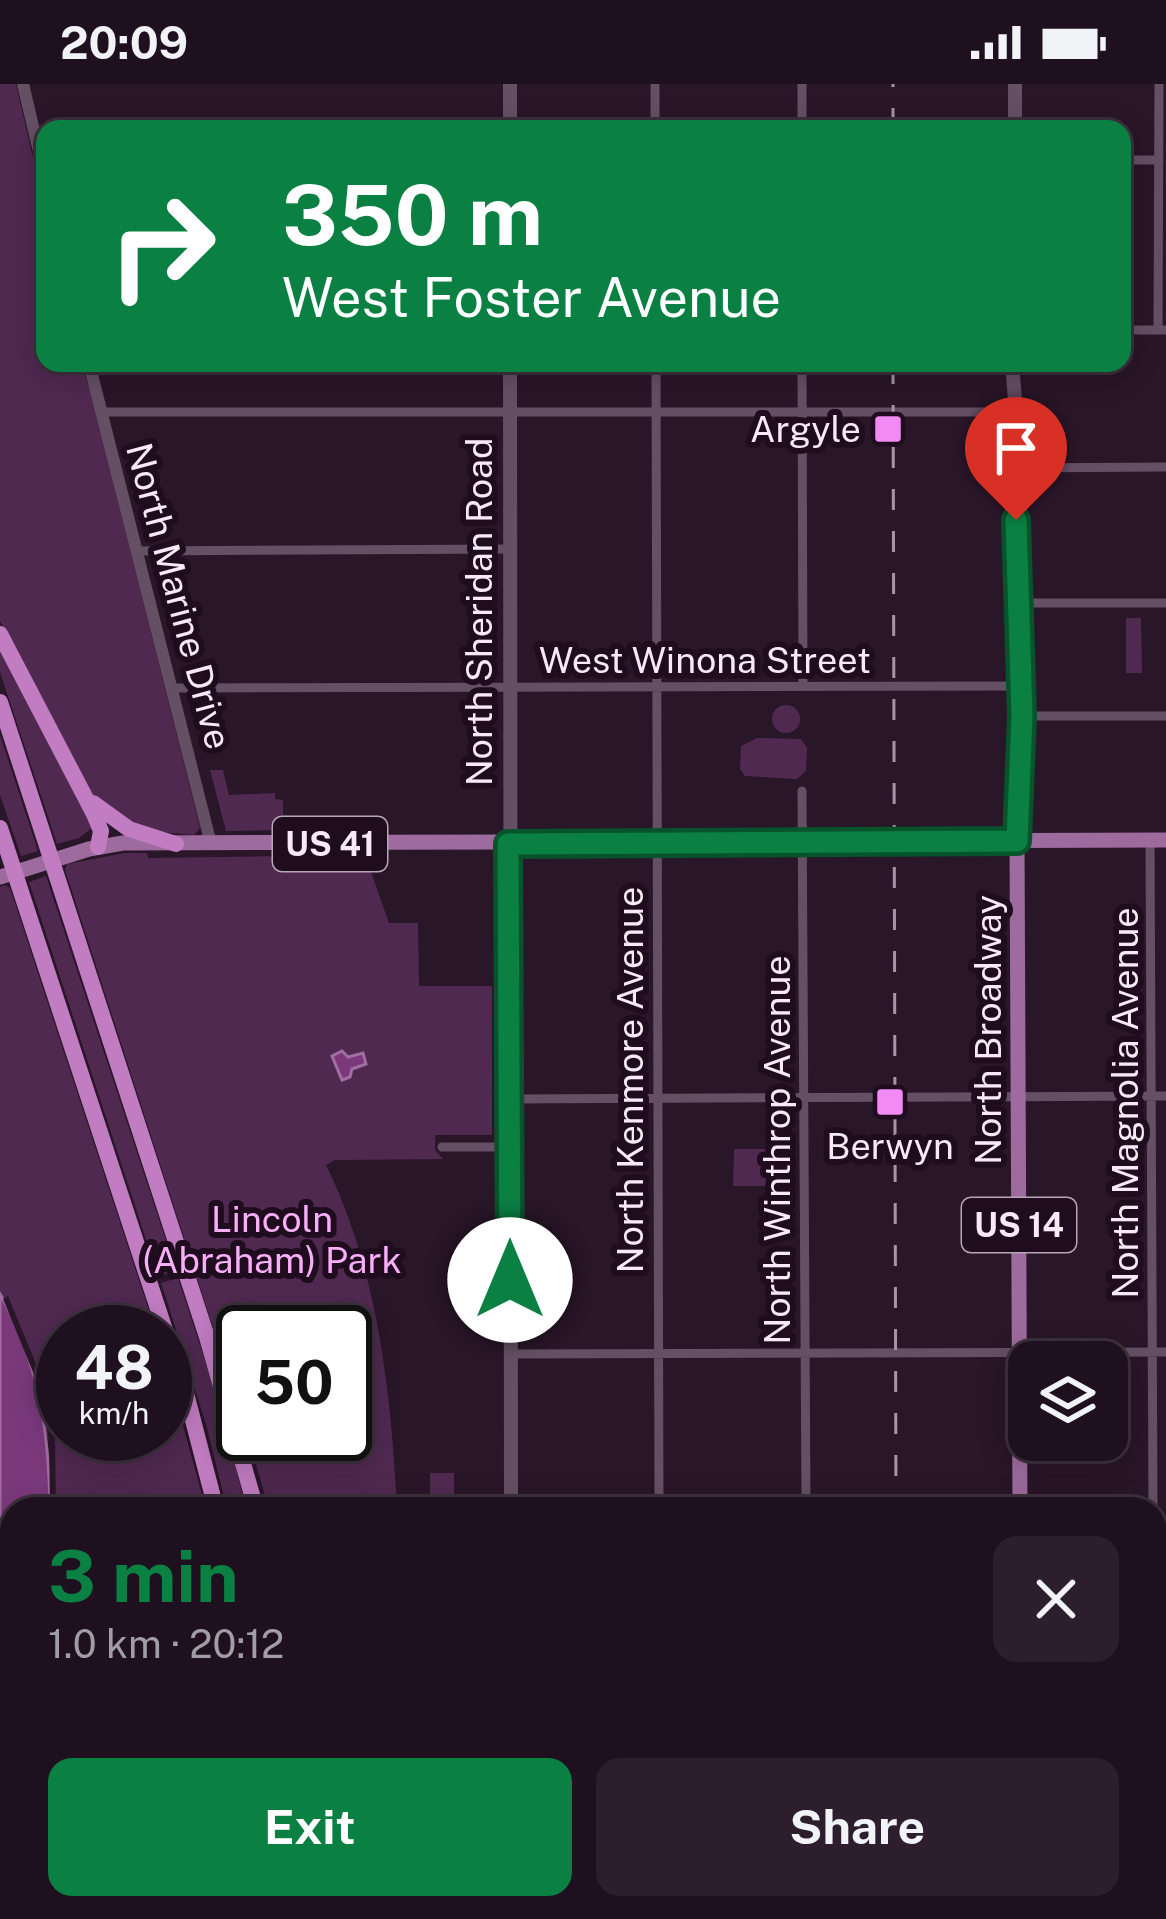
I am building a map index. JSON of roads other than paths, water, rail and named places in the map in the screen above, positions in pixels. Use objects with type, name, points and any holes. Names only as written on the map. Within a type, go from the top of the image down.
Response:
[{"type":"highway","name":"US 41","points":[[0,634],[82,790],[124,827],[176,844]]},
{"type":"highway","points":[[0,702],[207,1337],[253,1497]]},
{"type":"highway","points":[[82,790],[100,827],[98,847]]},
{"type":"highway","points":[[0,827],[188,1397],[213,1497]]},
{"type":"main road","points":[[510,84],[510,120]]},
{"type":"main road","points":[[1015,84],[1015,120]]},
{"type":"main road","name":"North Sheridan Road","points":[[510,372],[511,1497]]},
{"type":"main road","name":"North Broadway","points":[[1016,372],[1012,400],[1016,412],[1017,603],[1022,614],[1013,748],[1018,766]]},
{"type":"main road","name":"North Broadway","points":[[1017,686],[1022,716],[1017,841],[1020,1341]]},
{"type":"main road","name":"US 41","points":[[0,877],[98,847],[176,844],[1158,840]]},
{"type":"main road","name":"North Broadway","points":[[1020,1461],[1020,1497]]},
{"type":"street","points":[[23,84],[36,137]]},
{"type":"street","points":[[655,84],[655,120]]},
{"type":"street","points":[[802,84],[802,120]]},
{"type":"street","points":[[1131,330],[1162,330],[1159,84]]},
{"type":"street","points":[[1131,160],[1159,160]]},
{"type":"street","name":"North Marine Drive","points":[[91,372],[211,844]]},
{"type":"street","name":"North Kenmore Avenue","points":[[656,372],[659,1497]]},
{"type":"street","points":[[802,372],[803,686]]},
{"type":"street","points":[[100,412],[1016,412]]},
{"type":"street","points":[[1016,468],[1166,467]]},
{"type":"street","points":[[136,551],[510,549]]},
{"type":"street","points":[[1017,603],[1166,603]]},
{"type":"street","name":"West Winona Street","points":[[172,688],[1017,686]]},
{"type":"street","points":[[1022,716],[1166,716]]},
{"type":"street","name":"North Winthrop Avenue","points":[[802,791],[806,1497]]},
{"type":"street","name":"North Magnolia Avenue","points":[[1153,1497],[1152,1096],[1158,840]]},
{"type":"street","points":[[510,1099],[1166,1096]]},
{"type":"street","points":[[442,1147],[510,1147]]},
{"type":"street","points":[[1128,1352],[1166,1352]]},
{"type":"street","points":[[510,1354],[1008,1353]]},
{"type":"railway","points":[[893,84],[893,120]]},
{"type":"railway","points":[[893,372],[896,1497]]},
{"type":"place","name":"Argyle","points":[[888,429]]},
{"type":"place","name":"Berwyn","points":[[890,1102]]},
{"type":"park label","name":"Lincoln (Abraham) Park","points":[[272,1240]]}]
